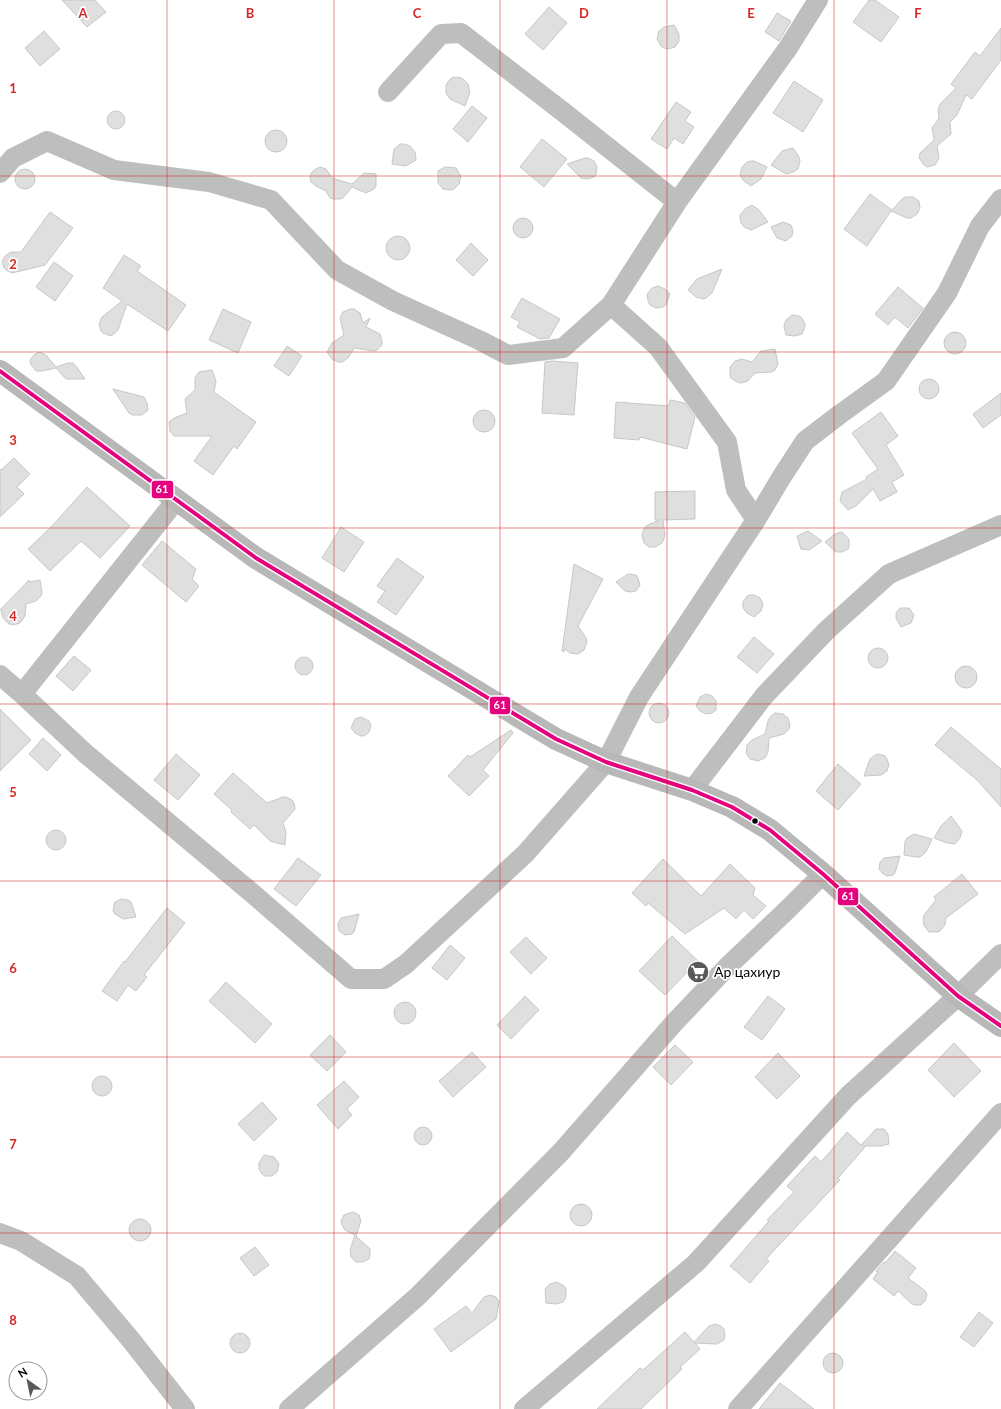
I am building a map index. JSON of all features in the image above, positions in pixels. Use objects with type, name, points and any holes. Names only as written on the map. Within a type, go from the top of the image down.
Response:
[{"type":"main road","points":[[0,371],[256,558],[556,739],[606,762],[692,790],[732,806],[770,830],[823,874],[958,996],[1001,1026]]},
{"type":"street","points":[[0,173],[12,158],[47,141],[114,170],[209,182],[271,200],[337,270],[393,301],[479,340],[508,355],[563,348],[611,305],[677,202],[788,48],[818,0]]},
{"type":"street","points":[[388,92],[441,34],[460,33],[677,202]]},
{"type":"street","points":[[0,675],[86,754],[252,893],[351,979],[384,979],[406,964],[525,854],[606,762],[639,697],[756,520],[805,441],[838,415],[886,381],[947,293],[980,226],[1001,199]]},
{"type":"street","points":[[611,305],[658,347],[727,442],[736,490],[756,520]]},
{"type":"street","points":[[22,694],[177,499]]},
{"type":"street","points":[[692,790],[764,696],[826,631],[889,574],[1001,525]]},
{"type":"street","points":[[289,1409],[418,1296],[534,1180],[561,1152],[674,1023],[726,968],[823,874]]},
{"type":"street","points":[[524,1409],[696,1263],[848,1096],[958,996],[1001,954]]},
{"type":"street","points":[[738,1409],[1001,1113]]},
{"type":"street","points":[[0,1233],[21,1241],[77,1276],[131,1340],[185,1409]]},
{"type":"building","points":[[62,0],[95,0],[106,12],[87,27]]},
{"type":"building","points":[[869,0],[875,0],[899,17],[881,42],[853,22]]},
{"type":"building","points":[[549,7],[567,23],[543,50],[525,34]]},
{"type":"building","points":[[777,13],[791,21],[779,41],[765,32]]},
{"type":"building","points":[[674,25],[679,34],[679,41],[675,47],[668,49],[664,48],[657,39],[659,31],[664,27]]},
{"type":"building","points":[[1001,28],[1001,60],[972,99],[966,95],[957,115],[950,122],[951,134],[937,146],[939,158],[935,165],[927,167],[919,158],[920,153],[934,140],[932,128],[939,118],[938,110],[940,104],[956,88],[951,84],[975,52],[980,56]]},
{"type":"building","points":[[44,31],[60,49],[40,66],[25,48]]},
{"type":"building","points":[[454,77],[462,78],[468,84],[470,92],[465,106],[450,99],[446,93],[446,85],[450,79]]},
{"type":"building","points":[[794,81],[823,100],[803,132],[773,113]]},
{"type":"building","points":[[676,102],[691,112],[685,121],[694,127],[683,144],[674,138],[667,149],[651,139]]},
{"type":"building","points":[[472,106],[487,118],[468,142],[453,129]]},
{"type":"building","points":[[112,111],[120,111],[125,116],[123,127],[120,129],[112,129],[107,124],[107,116]]},
{"type":"building","points":[[276,130],[280,131],[286,137],[286,145],[280,151],[276,152],[272,151],[266,145],[265,141],[266,137],[272,131]]},
{"type":"building","points":[[542,139],[567,159],[544,187],[520,167]]},
{"type":"building","points":[[400,144],[410,146],[415,152],[416,160],[406,166],[392,164],[394,149]]},
{"type":"building","points":[[793,148],[800,161],[798,169],[788,174],[771,165],[782,151]]},
{"type":"building","points":[[585,158],[594,161],[597,167],[594,177],[588,179],[581,178],[567,164]]},
{"type":"building","points":[[751,161],[767,167],[761,179],[751,186],[744,181],[740,175],[742,167],[747,162]]},
{"type":"building","points":[[320,167],[326,169],[332,178],[352,184],[364,173],[376,174],[376,186],[374,189],[366,193],[352,187],[343,198],[330,198],[326,191],[311,182],[310,176],[312,172]]},
{"type":"building","points":[[445,167],[456,168],[461,176],[459,184],[451,190],[443,189],[438,183],[438,171]]},
{"type":"building","points":[[25,169],[32,172],[35,179],[32,186],[25,189],[18,186],[15,179],[18,172]]},
{"type":"building","points":[[870,194],[892,210],[903,198],[906,197],[913,197],[919,201],[920,208],[917,214],[911,218],[907,218],[891,211],[867,246],[844,229]]},
{"type":"building","points":[[752,205],[759,210],[768,222],[751,230],[744,227],[741,223],[740,215],[745,209]]},
{"type":"building","points":[[50,212],[73,228],[45,265],[12,273],[6,270],[2,262],[5,256],[11,252],[21,252]]},
{"type":"building","points":[[519,218],[527,218],[533,224],[533,232],[527,238],[519,238],[513,232],[513,224]]},
{"type":"building","points":[[783,222],[791,225],[793,231],[792,236],[786,241],[777,238],[771,227]]},
{"type":"building","points":[[398,236],[406,240],[410,248],[406,256],[398,260],[390,256],[386,248],[390,240]]},
{"type":"building","points":[[471,243],[488,260],[473,276],[456,260]]},
{"type":"building","points":[[124,255],[141,266],[137,271],[186,305],[168,331],[127,304],[118,330],[111,336],[101,331],[99,324],[102,317],[122,301],[103,288]]},
{"type":"building","points":[[54,262],[73,276],[55,301],[36,287]]},
{"type":"building","points":[[722,269],[712,293],[706,298],[703,299],[696,297],[688,290],[697,279]]},
{"type":"building","points":[[658,286],[665,289],[670,294],[666,305],[656,308],[650,305],[647,294],[652,288]]},
{"type":"building","points":[[898,287],[923,308],[908,328],[895,317],[888,325],[875,314]]},
{"type":"building","points":[[522,298],[560,319],[549,338],[540,339],[517,327],[520,322],[511,317]]},
{"type":"building","points":[[223,309],[251,322],[238,353],[209,340]]},
{"type":"building","points":[[354,309],[360,313],[363,323],[370,318],[366,327],[380,334],[382,345],[374,351],[354,348],[348,358],[342,362],[338,362],[332,359],[327,352],[332,343],[344,335],[340,318],[343,312]]},
{"type":"building","points":[[792,315],[802,318],[805,327],[802,334],[795,336],[786,335],[784,326],[786,320]]},
{"type":"building","points":[[955,332],[963,335],[966,343],[963,351],[955,354],[947,351],[944,343],[947,335]]},
{"type":"building","points":[[287,346],[302,356],[289,376],[274,366]]},
{"type":"building","points":[[775,349],[778,364],[775,370],[771,372],[755,373],[748,381],[741,383],[731,378],[730,367],[735,361],[742,359],[752,362],[761,351]]},
{"type":"building","points":[[40,352],[46,355],[56,367],[73,363],[85,379],[66,379],[56,368],[36,371],[31,365],[30,360],[35,354]]},
{"type":"building","points":[[552,361],[578,363],[574,415],[542,413],[545,362]]},
{"type":"building","points":[[212,370],[216,381],[214,392],[256,422],[237,449],[234,446],[213,475],[194,461],[212,436],[174,436],[170,431],[169,422],[174,418],[187,413],[185,399],[195,390],[195,378],[199,372]]},
{"type":"building","points":[[925,379],[933,379],[939,385],[939,393],[933,399],[925,399],[919,393],[919,385]]},
{"type":"building","points":[[113,389],[144,397],[148,410],[142,415],[132,415],[129,413]]},
{"type":"building","points":[[1001,393],[1001,415],[983,428],[973,414]]},
{"type":"building","points":[[670,400],[685,403],[695,417],[687,449],[640,437],[639,440],[614,438],[616,402],[669,406]]},
{"type":"building","points":[[484,410],[492,413],[495,421],[492,429],[484,432],[476,429],[473,421],[476,413]]},
{"type":"building","points":[[881,412],[898,436],[886,445],[904,475],[892,482],[897,492],[880,501],[873,489],[856,506],[848,510],[840,501],[842,492],[867,479],[866,477],[878,469],[852,433]]},
{"type":"building","points":[[14,458],[30,474],[17,487],[24,494],[0,517],[0,469],[1,470]]},
{"type":"building","points":[[87,487],[130,526],[100,558],[81,541],[50,571],[28,549],[53,525]]},
{"type":"building","points":[[695,491],[695,519],[663,520],[665,536],[662,543],[655,547],[649,547],[644,543],[642,535],[644,529],[646,526],[659,520],[655,520],[655,492]]},
{"type":"building","points":[[341,527],[364,542],[344,572],[322,558]]},
{"type":"building","points":[[808,531],[822,541],[809,550],[801,549],[797,536]]},
{"type":"building","points":[[842,532],[849,539],[849,546],[848,549],[842,552],[836,552],[825,542],[835,534]]},
{"type":"building","points":[[162,541],[196,569],[192,579],[199,586],[186,602],[142,565]]},
{"type":"building","points":[[397,558],[424,577],[396,615],[377,602],[385,591],[377,586]]},
{"type":"building","points":[[574,564],[603,579],[578,626],[587,642],[584,650],[578,654],[570,653],[565,649],[564,652],[562,651]]},
{"type":"building","points":[[628,574],[636,575],[638,578],[640,585],[636,591],[625,591],[616,582]]},
{"type":"building","points":[[29,580],[29,582],[40,580],[41,596],[36,601],[26,604],[25,616],[20,623],[13,625],[9,624],[3,618],[0,610]]},
{"type":"building","points":[[750,595],[760,598],[763,604],[761,611],[754,617],[747,613],[743,608],[743,602],[747,596]]},
{"type":"building","points":[[900,608],[909,608],[914,615],[911,623],[901,627],[896,618],[896,613]]},
{"type":"building","points":[[754,637],[774,654],[757,673],[737,657]]},
{"type":"building","points":[[878,648],[885,651],[888,658],[885,665],[878,668],[871,665],[868,658],[871,651]]},
{"type":"building","points":[[74,656],[91,670],[73,691],[56,676]]},
{"type":"building","points":[[304,657],[310,660],[313,666],[310,672],[304,675],[298,672],[295,666],[298,660]]},
{"type":"building","points":[[966,666],[974,669],[977,677],[974,685],[966,688],[958,685],[955,677],[958,669]]},
{"type":"building","points":[[706,694],[712,696],[716,701],[716,710],[712,713],[706,714],[700,711],[696,706],[700,697]]},
{"type":"building","points":[[659,703],[666,706],[669,713],[666,720],[659,723],[652,720],[649,713],[652,706]]},
{"type":"building","points":[[0,709],[31,740],[0,771]]},
{"type":"building","points":[[775,713],[783,714],[788,718],[790,725],[789,729],[784,734],[769,738],[768,752],[765,758],[758,761],[750,759],[746,753],[747,745],[752,740],[765,734],[768,721]]},
{"type":"building","points":[[361,717],[369,721],[371,726],[369,732],[364,736],[355,733],[351,728],[355,719]]},
{"type":"building","points":[[951,727],[1001,769],[1001,807],[977,780],[935,745]]},
{"type":"building","points":[[511,730],[513,733],[483,770],[489,776],[469,796],[448,776],[468,755],[470,757]]},
{"type":"building","points":[[43,738],[61,755],[47,771],[29,754]]},
{"type":"building","points":[[176,754],[200,775],[178,800],[154,780]]},
{"type":"building","points":[[879,754],[885,756],[887,759],[889,765],[887,771],[881,775],[864,776],[870,759]]},
{"type":"building","points":[[838,764],[861,784],[838,810],[816,791]]},
{"type":"building","points":[[233,773],[267,803],[283,797],[292,800],[295,809],[283,823],[286,832],[285,845],[270,841],[254,825],[250,829],[214,794]]},
{"type":"building","points":[[951,816],[962,831],[960,838],[955,844],[947,843],[934,838],[941,826]]},
{"type":"building","points":[[56,830],[63,833],[66,840],[63,847],[56,850],[49,847],[46,840],[49,833]]},
{"type":"building","points":[[914,834],[932,839],[926,852],[920,857],[904,855],[905,842],[907,838]]},
{"type":"building","points":[[900,856],[893,875],[887,876],[882,873],[879,869],[880,862],[884,858]]},
{"type":"building","points":[[298,858],[321,875],[296,906],[274,889]]},
{"type":"building","points":[[663,859],[701,896],[730,864],[755,888],[753,895],[766,906],[753,919],[744,910],[736,919],[724,908],[685,934],[648,903],[646,906],[632,893]]},
{"type":"building","points":[[962,874],[978,894],[946,918],[945,925],[940,931],[929,932],[924,926],[923,919],[924,915],[936,900],[934,897]]},
{"type":"building","points":[[121,899],[131,902],[136,917],[123,919],[115,914],[113,911],[115,902]]},
{"type":"building","points":[[167,908],[185,923],[144,975],[147,977],[136,991],[128,985],[117,1001],[102,991]]},
{"type":"building","points":[[359,914],[354,932],[352,934],[345,935],[339,931],[338,923],[341,918]]},
{"type":"building","points":[[672,936],[698,961],[665,995],[639,971]]},
{"type":"building","points":[[526,937],[547,958],[531,974],[510,952]]},
{"type":"building","points":[[450,945],[465,958],[447,980],[432,968]]},
{"type":"building","points":[[226,982],[272,1024],[255,1043],[209,1001]]},
{"type":"building","points":[[525,996],[539,1010],[511,1039],[497,1025]]},
{"type":"building","points":[[768,996],[785,1009],[762,1040],[744,1027]]},
{"type":"building","points":[[405,1002],[413,1005],[416,1013],[413,1021],[405,1024],[397,1021],[394,1013],[397,1005]]},
{"type":"building","points":[[330,1035],[346,1052],[327,1071],[310,1055]]},
{"type":"building","points":[[954,1043],[981,1071],[954,1097],[928,1070]]},
{"type":"building","points":[[675,1045],[693,1062],[671,1085],[653,1067]]},
{"type":"building","points":[[472,1052],[486,1067],[453,1097],[439,1081]]},
{"type":"building","points":[[778,1053],[800,1076],[777,1099],[755,1077]]},
{"type":"building","points":[[102,1076],[109,1079],[112,1086],[109,1093],[102,1096],[95,1093],[92,1086],[95,1079]]},
{"type":"building","points":[[344,1081],[359,1097],[347,1109],[352,1115],[338,1129],[317,1105]]},
{"type":"building","points":[[262,1102],[277,1119],[254,1141],[238,1124]]},
{"type":"building","points":[[419,1127],[427,1127],[432,1132],[430,1143],[427,1145],[419,1145],[414,1140],[414,1132]]},
{"type":"building","points":[[876,1129],[884,1129],[888,1134],[889,1144],[881,1146],[863,1146],[865,1147],[838,1178],[840,1180],[766,1259],[769,1261],[750,1283],[730,1266],[769,1221],[767,1220],[794,1192],[787,1186],[815,1156],[821,1162],[847,1132],[861,1145]]},
{"type":"building","points":[[264,1155],[274,1157],[278,1162],[279,1165],[277,1172],[272,1176],[265,1176],[259,1169],[259,1163]]},
{"type":"building","points":[[581,1204],[589,1207],[592,1215],[589,1223],[581,1226],[573,1223],[570,1215],[573,1207]]},
{"type":"building","points":[[353,1212],[359,1215],[361,1221],[356,1236],[370,1249],[369,1259],[363,1262],[356,1262],[351,1257],[350,1250],[355,1235],[345,1230],[341,1221],[344,1215]]},
{"type":"building","points":[[140,1219],[148,1222],[151,1230],[148,1238],[140,1241],[132,1238],[129,1230],[132,1222]]},
{"type":"building","points":[[255,1247],[269,1265],[254,1276],[240,1258]]},
{"type":"building","points":[[895,1251],[916,1268],[908,1278],[926,1292],[927,1295],[925,1301],[921,1305],[912,1304],[898,1291],[894,1296],[873,1279],[878,1272],[876,1271]]},
{"type":"building","points":[[557,1282],[566,1289],[565,1299],[563,1302],[556,1304],[546,1303],[545,1289],[550,1284]]},
{"type":"building","points":[[490,1295],[496,1297],[499,1302],[496,1319],[451,1352],[434,1329],[466,1306],[472,1313],[484,1297]]},
{"type":"building","points":[[979,1312],[993,1323],[974,1347],[960,1337]]},
{"type":"building","points":[[715,1324],[724,1329],[724,1340],[717,1344],[695,1343],[700,1349],[680,1367],[682,1369],[641,1409],[597,1409],[640,1368],[643,1370],[685,1332],[694,1342],[709,1326]]},
{"type":"building","points":[[240,1333],[247,1336],[250,1343],[247,1350],[240,1353],[233,1350],[230,1343],[233,1336]]},
{"type":"building","points":[[833,1353],[840,1356],[843,1363],[840,1370],[833,1373],[826,1370],[823,1363],[826,1356]]},
{"type":"building","points":[[780,1383],[814,1409],[759,1409]]},
{"type":"transit line","name":"61","points":[[0,371],[256,558],[556,739],[606,762],[692,790],[732,807],[770,830],[823,874],[958,996],[1001,1026]]},
{"type":"place","name":"Ар цахиур","points":[[698,972]]}]
